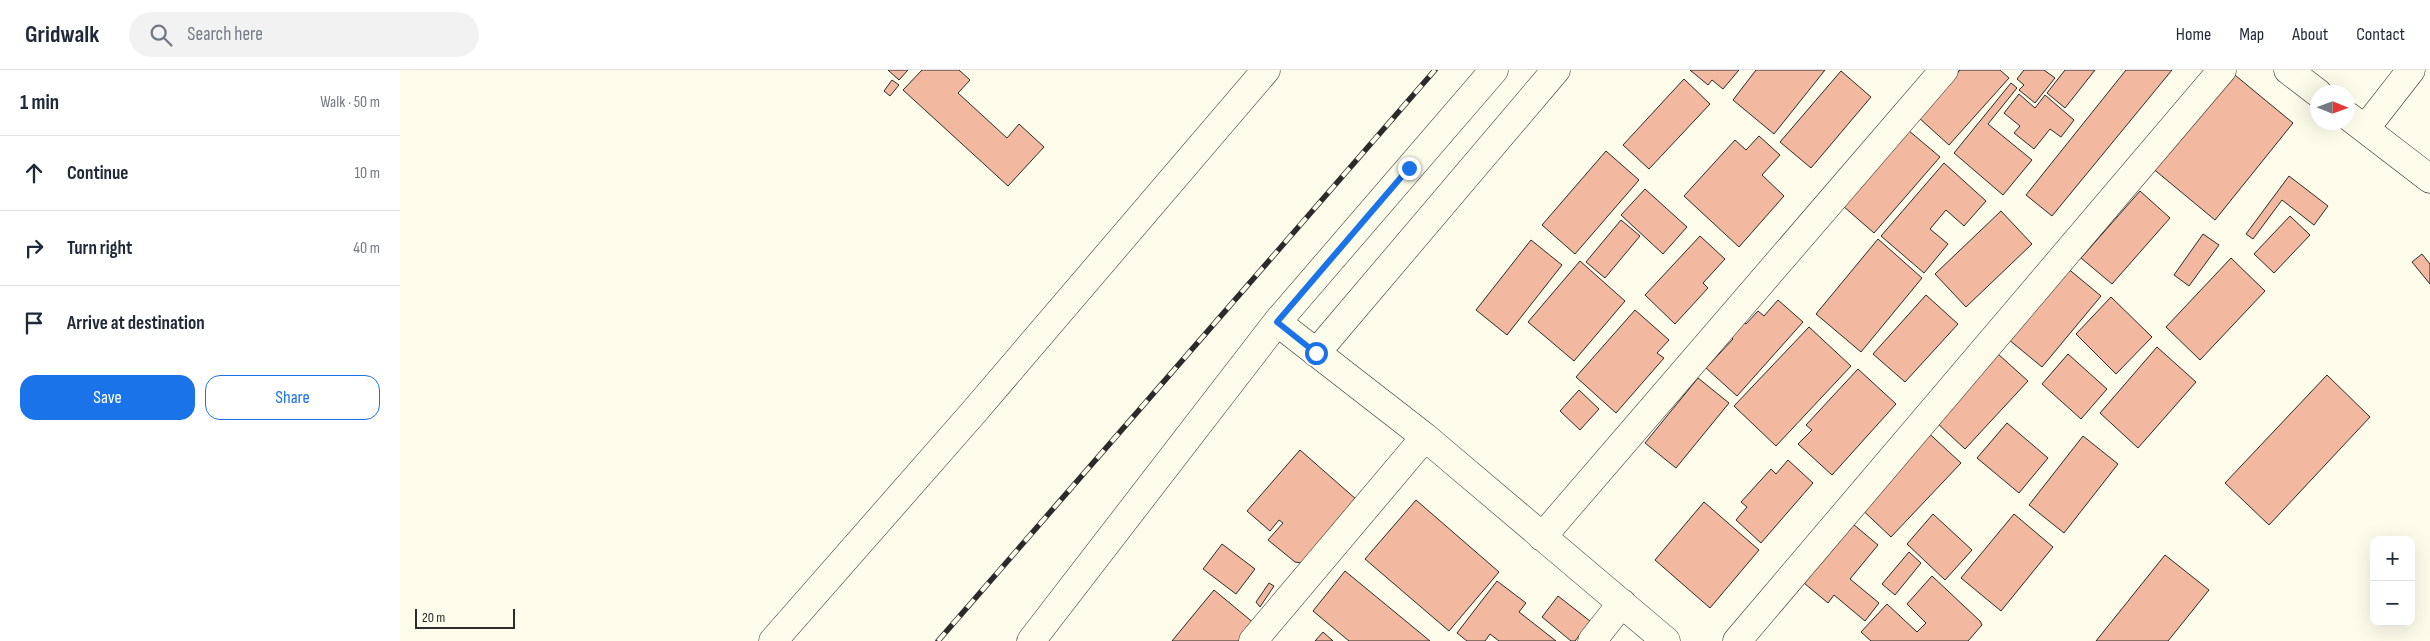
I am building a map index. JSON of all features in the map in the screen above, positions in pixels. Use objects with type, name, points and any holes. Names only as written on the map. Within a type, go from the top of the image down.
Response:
[{"type":"street","points":[[773,641],[973,413],[1266,70]]},
{"type":"street","points":[[1031,641],[1277,322],[1494,70]]},
{"type":"street","points":[[1316,353],[1556,70]]},
{"type":"street","points":[[1542,537],[1944,70]]},
{"type":"street","points":[[1737,641],[2222,70]]},
{"type":"street","points":[[2288,70],[2310,87]]},
{"type":"street","points":[[2411,70],[2356,122],[2430,179]]},
{"type":"street","points":[[1277,322],[1424,437],[1666,641]]},
{"type":"street","points":[[1253,641],[1424,437]]},
{"type":"street","points":[[1592,641],[1622,603]]},
{"type":"building","points":[[888,70],[908,70],[899,80]]},
{"type":"building","points":[[922,70],[959,70],[970,80],[958,93],[1007,138],[1019,124],[1044,147],[1008,186],[903,90]]},
{"type":"building","points":[[1690,70],[1739,70],[1723,89],[1712,80],[1708,85]]},
{"type":"building","points":[[1756,70],[1825,70],[1774,134],[1733,100]]},
{"type":"building","points":[[1960,70],[2000,70],[2009,78],[1949,145],[1918,117]]},
{"type":"building","points":[[2024,70],[2044,70],[2055,78],[2035,103],[2019,90],[2024,85],[2017,79]]},
{"type":"building","points":[[2065,70],[2095,70],[2065,108],[2047,93]]},
{"type":"building","points":[[2126,70],[2172,70],[2052,216],[2026,195]]},
{"type":"building","points":[[1841,71],[1871,97],[1811,168],[1780,142]]},
{"type":"building","points":[[2230,71],[2293,123],[2215,220],[2151,167]]},
{"type":"building","points":[[1684,79],[1710,104],[1649,169],[1623,145]]},
{"type":"building","points":[[892,80],[899,85],[890,96],[884,91]]},
{"type":"building","points":[[2011,83],[2017,88],[1988,124],[2032,160],[2003,195],[1954,153]]},
{"type":"building","points":[[2019,94],[2035,108],[2045,95],[2074,120],[2061,137],[2050,129],[2034,149],[2014,133],[2020,126],[2004,113]]},
{"type":"building","points":[[1908,130],[1940,157],[1874,233],[1843,206]]},
{"type":"building","points":[[1759,136],[1780,155],[1762,175],[1784,196],[1739,247],[1684,196],[1735,140],[1746,150]]},
{"type":"building","points":[[1606,151],[1639,180],[1575,254],[1542,225]]},
{"type":"building","points":[[1944,163],[1986,201],[1964,226],[1946,210],[1930,229],[1948,244],[1924,273],[1881,236]]},
{"type":"building","points":[[2289,176],[2328,206],[2314,225],[2282,200],[2253,239],[2246,234]]},
{"type":"building","points":[[1645,189],[1687,227],[1663,254],[1621,215]]},
{"type":"building","points":[[2140,191],[2170,218],[2112,284],[2081,258]]},
{"type":"building","points":[[2001,211],[2032,244],[1966,307],[1935,274]]},
{"type":"building","points":[[2290,216],[2310,235],[2274,273],[2254,254]]},
{"type":"building","points":[[1621,220],[1640,236],[1605,278],[1586,262]]},
{"type":"building","points":[[2203,234],[2219,245],[2189,286],[2174,275]]},
{"type":"building","points":[[1700,236],[1725,259],[1703,283],[1708,288],[1675,324],[1645,295]]},
{"type":"building","points":[[1878,239],[1922,278],[1861,352],[1816,314]]},
{"type":"building","points":[[1531,240],[1562,265],[1507,335],[1476,310]]},
{"type":"building","points":[[2422,254],[2430,264],[2430,284],[2412,262]]},
{"type":"building","points":[[2231,258],[2265,291],[2200,360],[2166,327]]},
{"type":"building","points":[[1580,261],[1625,301],[1574,361],[1528,322]]},
{"type":"building","points":[[2066,267],[2101,296],[2042,367],[2008,339]]},
{"type":"building","points":[[1926,295],[1958,324],[1905,382],[1873,354]]},
{"type":"building","points":[[2111,297],[2152,337],[2116,374],[2076,334]]},
{"type":"building","points":[[1778,300],[1803,322],[1737,396],[1706,368],[1733,339],[1719,325],[1732,311],[1746,324],[1758,311],[1764,316]]},
{"type":"building","points":[[1635,310],[1669,340],[1657,353],[1664,358],[1616,413],[1576,377]]},
{"type":"building","points":[[1809,327],[1851,366],[1776,446],[1734,406]]},
{"type":"building","points":[[2157,347],[2196,382],[2138,448],[2100,413]]},
{"type":"building","points":[[1998,354],[2028,381],[1965,449],[1936,422]]},
{"type":"building","points":[[2068,354],[2107,389],[2081,419],[2042,384]]},
{"type":"building","points":[[1858,369],[1896,404],[1832,475],[1798,444],[1812,430],[1806,425]]},
{"type":"building","points":[[2327,375],[2370,417],[2269,525],[2225,483]]},
{"type":"building","points":[[1698,378],[1729,403],[1676,468],[1645,443]]},
{"type":"building","points":[[1579,390],[1599,409],[1580,430],[1560,411]]},
{"type":"building","points":[[2007,423],[2048,458],[2019,493],[1977,458]]},
{"type":"building","points":[[1922,427],[1961,463],[1891,537],[1853,501]]},
{"type":"building","points":[[2083,436],[2118,464],[2064,533],[2029,505]]},
{"type":"building","points":[[1300,450],[1357,500],[1302,563],[1295,562],[1268,540],[1283,523],[1279,520],[1270,531],[1247,511]]},
{"type":"building","points":[[1788,460],[1813,483],[1761,543],[1736,520],[1747,507],[1741,502],[1771,469],[1776,474]]},
{"type":"building","points":[[1416,500],[1499,572],[1449,631],[1365,559]]},
{"type":"building","points":[[1704,502],[1759,550],[1710,608],[1655,560]]},
{"type":"building","points":[[1933,514],[1972,550],[1945,580],[1907,544]]},
{"type":"building","points":[[2014,514],[2053,547],[2001,611],[1961,578]]},
{"type":"building","points":[[1853,524],[1878,545],[1850,579],[1879,603],[1865,621],[1834,595],[1828,603],[1804,583]]},
{"type":"building","points":[[1222,544],[1255,569],[1236,594],[1203,569]]},
{"type":"building","points":[[1909,552],[1921,563],[1895,595],[1882,584]]},
{"type":"building","points":[[2165,555],[2209,590],[2168,641],[2096,641]]},
{"type":"building","points":[[1345,571],[1430,641],[1349,641],[1313,611]]},
{"type":"building","points":[[1932,576],[1980,621],[1982,625],[1968,641],[1871,641],[1861,632],[1887,604],[1917,632],[1926,623],[1907,604]]},
{"type":"building","points":[[1497,581],[1526,603],[1519,612],[1556,641],[1499,641],[1490,634],[1485,641],[1467,641],[1457,633]]},
{"type":"building","points":[[1269,583],[1274,586],[1260,607],[1256,602]]},
{"type":"building","points":[[1214,590],[1255,624],[1241,641],[1172,641]]},
{"type":"building","points":[[1558,596],[1590,621],[1575,641],[1571,641],[1542,617]]},
{"type":"building","points":[[1323,632],[1333,641],[1315,641]]},
{"type":"railway","points":[[938,641],[1435,70]]},
{"type":"route","points":[[1316,353],[1277,322],[1409,168]]}]
